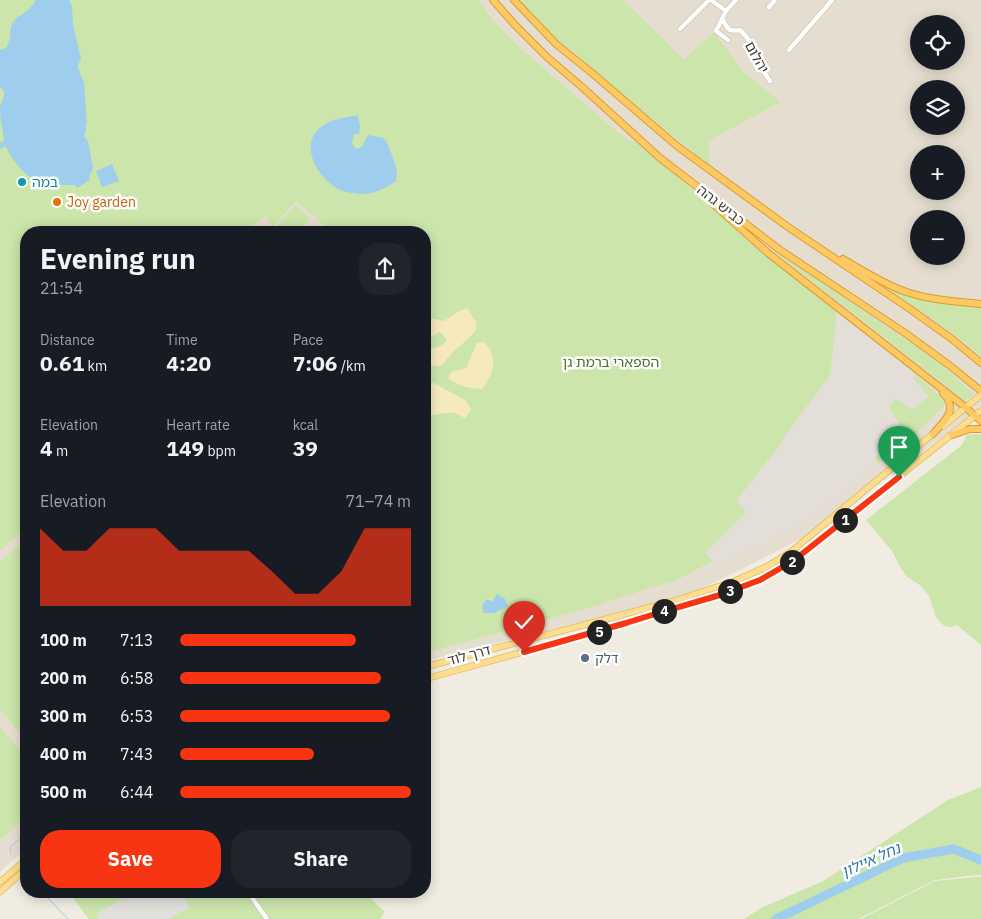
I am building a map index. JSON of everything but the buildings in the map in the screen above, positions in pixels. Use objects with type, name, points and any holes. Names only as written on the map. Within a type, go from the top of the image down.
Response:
[{"type":"highway","name":"כביש גהה","points":[[493,0],[547,57],[660,158],[780,250],[905,332],[972,383],[981,393]]},
{"type":"highway","name":"כביש גהה","points":[[514,0],[556,44],[677,146],[788,227],[910,309],[952,339],[981,363]]},
{"type":"highway","points":[[660,158],[768,253],[965,407],[978,414],[981,421]]},
{"type":"highway","points":[[788,227],[862,271],[900,290],[946,301],[981,304]]},
{"type":"highway","points":[[891,349],[949,400],[951,410],[947,418],[933,434]]},
{"type":"highway","points":[[952,435],[970,429],[981,429]]},
{"type":"main road","name":"דרך לוד","points":[[431,665],[674,601],[734,581],[768,566],[792,551],[981,393]]},
{"type":"main road","name":"דרך לוד","points":[[431,677],[607,629],[720,595],[760,580],[793,561],[978,414]]},
{"type":"main road","points":[[0,882],[20,865]]},
{"type":"main road","points":[[0,892],[20,874]]},
{"type":"street","points":[[680,29],[710,0],[726,11]]},
{"type":"street","points":[[728,40],[716,31],[726,11],[736,0]]},
{"type":"street","points":[[769,7],[775,0]]},
{"type":"street","points":[[789,50],[832,0]]},
{"type":"street","name":"יהלום","points":[[722,19],[731,32],[740,30],[743,33],[754,48],[760,65],[770,81]]},
{"type":"street","points":[[252,898],[267,919]]},
{"type":"shaded area","points":[[0,0],[981,0],[981,406],[975,413],[810,534],[669,604],[646,606],[431,660],[431,226],[20,226],[20,854],[0,872]]},
{"type":"shaded area","points":[[837,310],[893,354],[915,375],[913,378],[929,396],[913,409],[895,399],[889,407],[905,433],[874,457],[878,463],[816,514],[783,535],[753,550],[710,568],[706,566],[713,561],[705,553],[746,512],[736,502],[830,375]]},
{"type":"shaded area","points":[[124,898],[185,898],[190,907],[168,919],[98,919],[96,914]]},
{"type":"green space","name":"הספארי ברמת גן","points":[[0,0],[478,0],[492,19],[518,46],[628,141],[636,141],[837,310],[830,375],[782,439],[783,441],[736,501],[746,512],[705,553],[713,561],[675,581],[599,605],[431,651],[431,226],[325,226],[296,201],[274,226],[271,226],[266,216],[252,226],[20,226],[20,533],[0,551]]},
{"type":"green space","points":[[519,0],[623,0],[684,60],[714,32],[744,73],[780,102],[708,141],[710,165],[551,35]]},
{"type":"green space","points":[[295,205],[311,219],[304,226],[277,226]]},
{"type":"green space","points":[[768,247],[933,358],[974,394],[964,401]]},
{"type":"green space","points":[[875,280],[892,290],[948,304],[981,307],[981,356],[965,342]]},
{"type":"green space","points":[[915,375],[941,397],[945,405],[913,435],[878,463],[874,458],[905,433],[889,407],[895,399],[913,409],[929,396],[913,378]]},
{"type":"green space","points":[[967,435],[981,435],[981,645],[957,625],[951,627],[944,626],[936,617],[929,596],[921,586],[906,576],[892,551],[866,520],[962,445]]},
{"type":"green space","points":[[20,545],[20,733],[0,709],[0,561]]},
{"type":"green space","points":[[0,727],[20,750],[20,822],[0,840]]},
{"type":"green space","points":[[981,787],[981,875],[935,880],[858,919],[744,919],[761,908],[823,881],[948,800]]},
{"type":"green space","points":[[981,877],[981,919],[861,919],[935,881]]},
{"type":"green space","points":[[73,898],[373,898],[372,900],[385,912],[380,919],[89,919]]},
{"type":"sand","points":[[467,308],[476,322],[476,330],[441,366],[431,366],[431,350],[443,345],[447,339],[440,332],[431,337],[431,318],[444,321]]},
{"type":"sand","points":[[484,342],[492,354],[493,366],[482,389],[464,386],[448,378],[451,372],[466,368],[477,343]]},
{"type":"sand","points":[[431,383],[465,400],[471,409],[465,418],[450,413],[431,415]]},
{"type":"water","points":[[36,0],[69,0],[72,7],[73,24],[81,59],[78,68],[84,82],[87,124],[85,125],[84,137],[88,141],[93,168],[89,177],[90,180],[77,188],[75,185],[51,185],[38,182],[19,167],[6,146],[0,149],[0,143],[4,141],[0,108],[4,92],[0,87],[0,50],[8,45],[14,21],[29,9]]},
{"type":"water","points":[[357,115],[360,131],[359,134],[354,134],[352,143],[356,149],[360,148],[369,135],[383,138],[387,142],[397,169],[396,181],[373,193],[356,194],[332,185],[320,173],[312,157],[311,141],[321,127],[338,119]]},
{"type":"water","points":[[112,164],[119,181],[102,187],[96,171]]},
{"type":"water","points":[[497,594],[505,599],[508,606],[494,613],[484,613],[482,607],[484,602],[487,599],[492,602]]},
{"type":"waterway","points":[[11,854],[10,847],[20,839]]},
{"type":"waterway","name":"נחל איילון","points":[[776,919],[903,858],[954,849],[981,860]]},
{"type":"waterway","points":[[48,898],[68,919]]},
{"type":"place","name":"במה","points":[[22,182]]},
{"type":"place","name":"Joy garden","points":[[57,202]]},
{"type":"place","name":"דלק","points":[[585,658]]},
{"type":"route","points":[[524,652],[564,642],[720,595],[760,580],[793,561],[899,477]]}]
